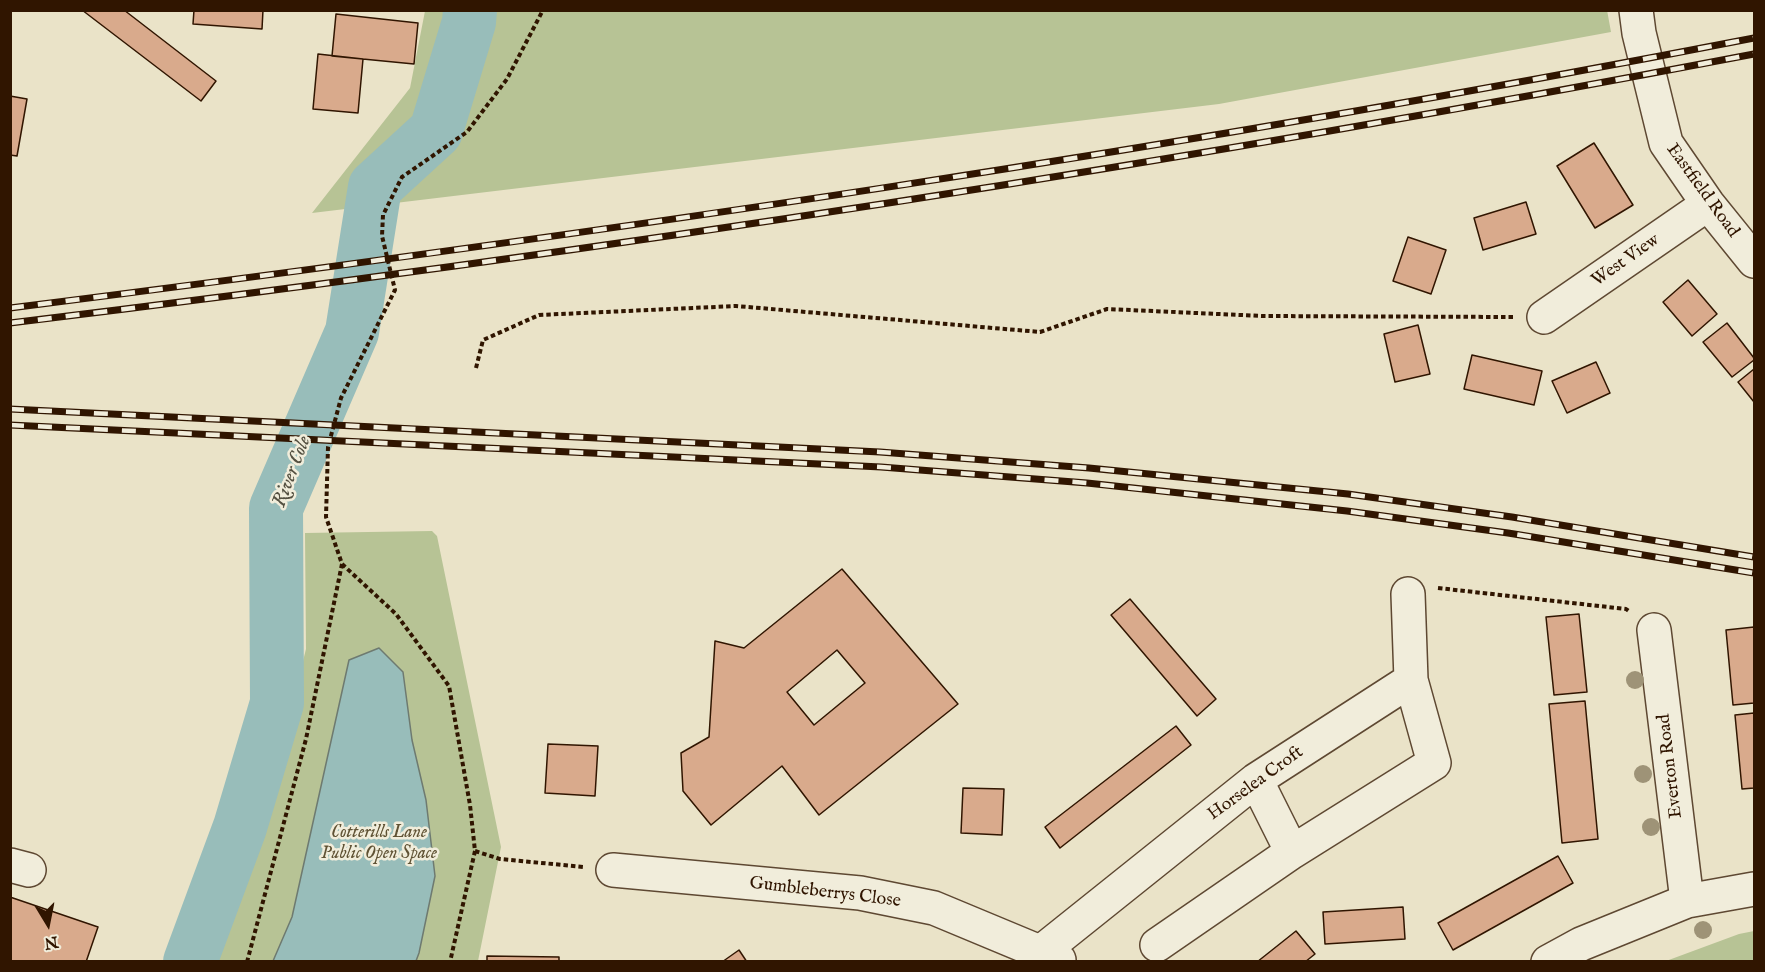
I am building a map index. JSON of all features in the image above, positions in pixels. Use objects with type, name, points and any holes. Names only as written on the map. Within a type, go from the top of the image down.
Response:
[{"type":"street","name":"Eastfield Road","points":[[1636,10],[1639,33],[1666,143],[1708,204],[1755,261]]},
{"type":"street","name":"West View","points":[[1544,317],[1708,204]]},
{"type":"street","points":[[1157,945],[1292,852],[1434,763],[1411,680],[1407,594]]},
{"type":"street","name":"Everton Road","points":[[1654,630],[1687,901]]},
{"type":"street","name":"Horselea Croft","points":[[1052,957],[1256,780],[1411,680]]},
{"type":"street","points":[[1256,780],[1292,852]]},
{"type":"street","name":"Gumbleberrys Close","points":[[613,870],[860,893],[934,908],[1052,957]]},
{"type":"street","points":[[1548,962],[1581,944],[1687,901],[1755,889]]},
{"type":"path","points":[[450,962],[475,851],[471,806],[448,686],[396,614],[342,564],[326,517],[328,447],[341,398],[395,290],[382,236],[383,215],[402,177],[466,132],[507,79],[543,10]]},
{"type":"path","points":[[476,368],[483,340],[539,315],[736,306],[1040,332],[1107,309],[1263,316],[1544,317]]},
{"type":"path","points":[[248,962],[306,739],[342,564]]},
{"type":"path","points":[[1407,594],[1423,586],[1626,609],[1654,630]]},
{"type":"path","points":[[475,851],[500,859],[613,870]]},
{"type":"green space","points":[[1607,10],[1611,32],[1219,104],[312,213],[410,88],[425,11]]},
{"type":"green space","name":"Cotterills Lane Public Open Space","points":[[432,531],[437,536],[501,847],[478,961],[213,962],[268,802],[306,649],[305,533]]},
{"type":"green space","points":[[1754,931],[1754,961],[1666,961],[1739,934]]},
{"type":"water","points":[[379,648],[403,672],[412,740],[426,800],[435,876],[419,953],[416,961],[273,961],[292,917],[349,660]]},
{"type":"building","points":[[82,10],[124,10],[216,81],[201,101]]},
{"type":"building","points":[[194,10],[263,10],[262,29],[193,24]]},
{"type":"building","points":[[336,14],[418,23],[414,64],[332,56]]},
{"type":"building","points":[[318,54],[363,59],[358,113],[313,109]]},
{"type":"building","points":[[10,96],[27,99],[17,156],[10,155]]},
{"type":"building","points":[[1594,143],[1633,205],[1595,228],[1557,166]]},
{"type":"building","points":[[1526,202],[1536,234],[1483,250],[1474,218]]},
{"type":"building","points":[[1408,237],[1446,250],[1431,294],[1393,281]]},
{"type":"building","points":[[1688,280],[1717,314],[1692,336],[1663,302]]},
{"type":"building","points":[[1727,323],[1754,358],[1732,377],[1703,342]]},
{"type":"building","points":[[1418,325],[1430,374],[1395,382],[1384,334]]},
{"type":"building","points":[[1472,355],[1542,371],[1534,405],[1464,389]]},
{"type":"building","points":[[1596,362],[1610,393],[1567,413],[1552,381]]},
{"type":"building","points":[[1754,369],[1754,402],[1738,382]]},
{"type":"building","points":[[842,569],[958,704],[819,815],[782,766],[711,825],[683,791],[681,753],[709,737],[715,641],[744,648]],"holes":[[[837,650],[865,683],[814,725],[787,692]]]},
{"type":"building","points":[[1130,599],[1216,699],[1197,716],[1111,615]]},
{"type":"building","points":[[1579,614],[1587,692],[1554,695],[1546,617]]},
{"type":"building","points":[[1754,627],[1754,703],[1733,705],[1726,630]]},
{"type":"building","points":[[1585,701],[1598,839],[1562,843],[1549,704]]},
{"type":"building","points":[[1754,713],[1754,788],[1742,789],[1735,715]]},
{"type":"building","points":[[1176,726],[1191,745],[1060,848],[1045,827]]},
{"type":"building","points":[[548,744],[598,746],[595,796],[545,793]]},
{"type":"building","points":[[963,788],[1004,789],[1002,835],[961,833]]},
{"type":"building","points":[[1558,856],[1573,883],[1453,950],[1438,923]]},
{"type":"building","points":[[10,897],[98,927],[86,962],[10,962]]},
{"type":"building","points":[[1403,907],[1405,939],[1325,944],[1323,912]]},
{"type":"building","points":[[1296,931],[1315,954],[1305,962],[1257,962]]},
{"type":"building","points":[[739,950],[747,962],[722,962]]},
{"type":"building","points":[[487,956],[559,957],[559,962],[487,962]]},
{"type":"waterway","name":"River Cole","points":[[190,962],[240,827],[277,703],[276,508],[352,332],[375,187],[436,131],[469,22],[470,10]]},
{"type":"railway","points":[[10,308],[448,251],[885,188],[1320,117],[1754,38]]},
{"type":"railway","points":[[10,323],[448,267],[885,204],[1320,133],[1754,54]]},
{"type":"railway","points":[[10,409],[880,452],[1089,468],[1348,494],[1512,517],[1754,557]]},
{"type":"railway","points":[[10,425],[881,467],[1087,483],[1347,511],[1508,533],[1754,573]]}]
